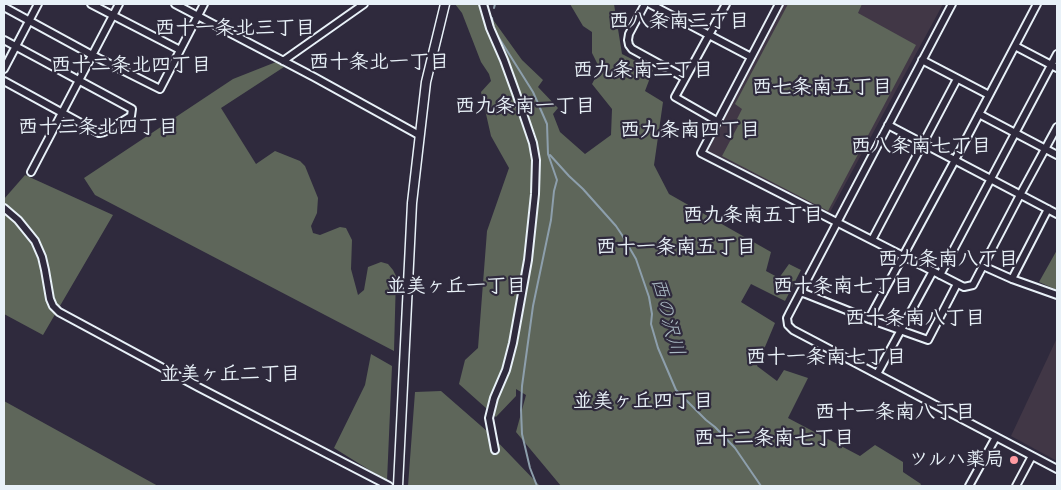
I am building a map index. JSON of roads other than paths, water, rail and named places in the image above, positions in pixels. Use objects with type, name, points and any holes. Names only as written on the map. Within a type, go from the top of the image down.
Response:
[{"type":"main road","points":[[398,486],[412,203],[426,82],[445,4]]},
{"type":"street","points":[[4,70],[38,4]]},
{"type":"street","points":[[91,4],[180,50]]},
{"type":"street","points":[[31,172],[119,4]]},
{"type":"street","points":[[175,4],[419,135]]},
{"type":"street","points":[[4,7],[92,55],[160,89],[204,4]]},
{"type":"street","points":[[283,61],[364,4]]},
{"type":"street","points":[[483,4],[490,28],[504,60],[532,139],[536,160],[535,194],[528,260],[513,343],[506,370],[494,398],[489,418],[494,450]]},
{"type":"street","points":[[645,4],[630,34],[629,45],[632,49],[685,78]]},
{"type":"street","points":[[650,4],[751,57]]},
{"type":"street","points":[[717,120],[675,97],[726,4]]},
{"type":"street","points":[[779,4],[701,153],[957,284],[964,287],[972,286],[1057,127]]},
{"type":"street","points":[[952,4],[787,318],[788,324],[789,327],[1057,469]]},
{"type":"street","points":[[869,319],[1037,4]]},
{"type":"street","points":[[4,40],[132,109],[131,116],[99,133],[4,81]]},
{"type":"street","points":[[1015,46],[1054,67]]},
{"type":"street","points":[[940,275],[1015,133],[1054,67],[1057,54]]},
{"type":"street","points":[[922,60],[989,95]]},
{"type":"street","points":[[872,240],[957,79]]},
{"type":"street","points":[[979,114],[1057,155]]},
{"type":"street","points":[[888,125],[1057,214]]},
{"type":"street","points":[[4,208],[18,220],[35,241],[42,257],[50,299],[53,306],[59,312],[198,387],[389,486]]},
{"type":"street","points":[[1012,279],[1048,209]]},
{"type":"street","points":[[983,266],[1012,279],[1057,294]]},
{"type":"street","points":[[877,374],[933,272]]},
{"type":"street","points":[[801,292],[928,340],[957,284]]},
{"type":"street","points":[[969,486],[996,438]]},
{"type":"street","points":[[1016,486],[1032,456]]},
{"type":"waterway","points":[[494,8],[495,4]]},
{"type":"waterway","points":[[492,18],[494,30],[533,92],[547,124],[548,154],[557,180],[551,220],[533,306],[522,386],[522,434],[530,468],[537,486]]},
{"type":"waterway","name":"西の沢川","points":[[550,155],[616,226],[636,259],[649,297],[652,314],[651,324],[658,348],[676,390],[735,448],[761,486]]},
{"type":"place","name":"ツルハ薬局","points":[[1014,460]]},
{"type":"district","name":"西八条南三丁目","points":[[679,22]]},
{"type":"district","name":"西十一条北三丁目","points":[[235,29]]},
{"type":"district","name":"西十条北一丁目","points":[[379,63]]},
{"type":"district","name":"西十二条北四丁目","points":[[131,66]]},
{"type":"district","name":"西九条南三丁目","points":[[643,71]]},
{"type":"district","name":"西七条南五丁目","points":[[822,88]]},
{"type":"district","name":"西九条南一丁目","points":[[525,107]]},
{"type":"district","name":"西十三条北四丁目","points":[[98,128]]},
{"type":"district","name":"西九条南四丁目","points":[[690,131]]},
{"type":"district","name":"西八条南七丁目","points":[[921,147]]},
{"type":"district","name":"西九条南五丁目","points":[[753,216]]},
{"type":"district","name":"西十一条南五丁目","points":[[676,248]]},
{"type":"district","name":"西九条南八丁目","points":[[948,260]]},
{"type":"district","name":"並美ヶ丘一丁目","points":[[456,287]]},
{"type":"district","name":"西十条南七丁目","points":[[843,287]]},
{"type":"district","name":"西十条南八丁目","points":[[915,319]]},
{"type":"district","name":"西十一条南七丁目","points":[[826,358]]},
{"type":"district","name":"並美ヶ丘二丁目","points":[[230,375]]},
{"type":"district","name":"並美ヶ丘四丁目","points":[[643,402]]},
{"type":"district","name":"西十一条南八丁目","points":[[895,413]]},
{"type":"district","name":"西十二条南七丁目","points":[[774,439]]}]
